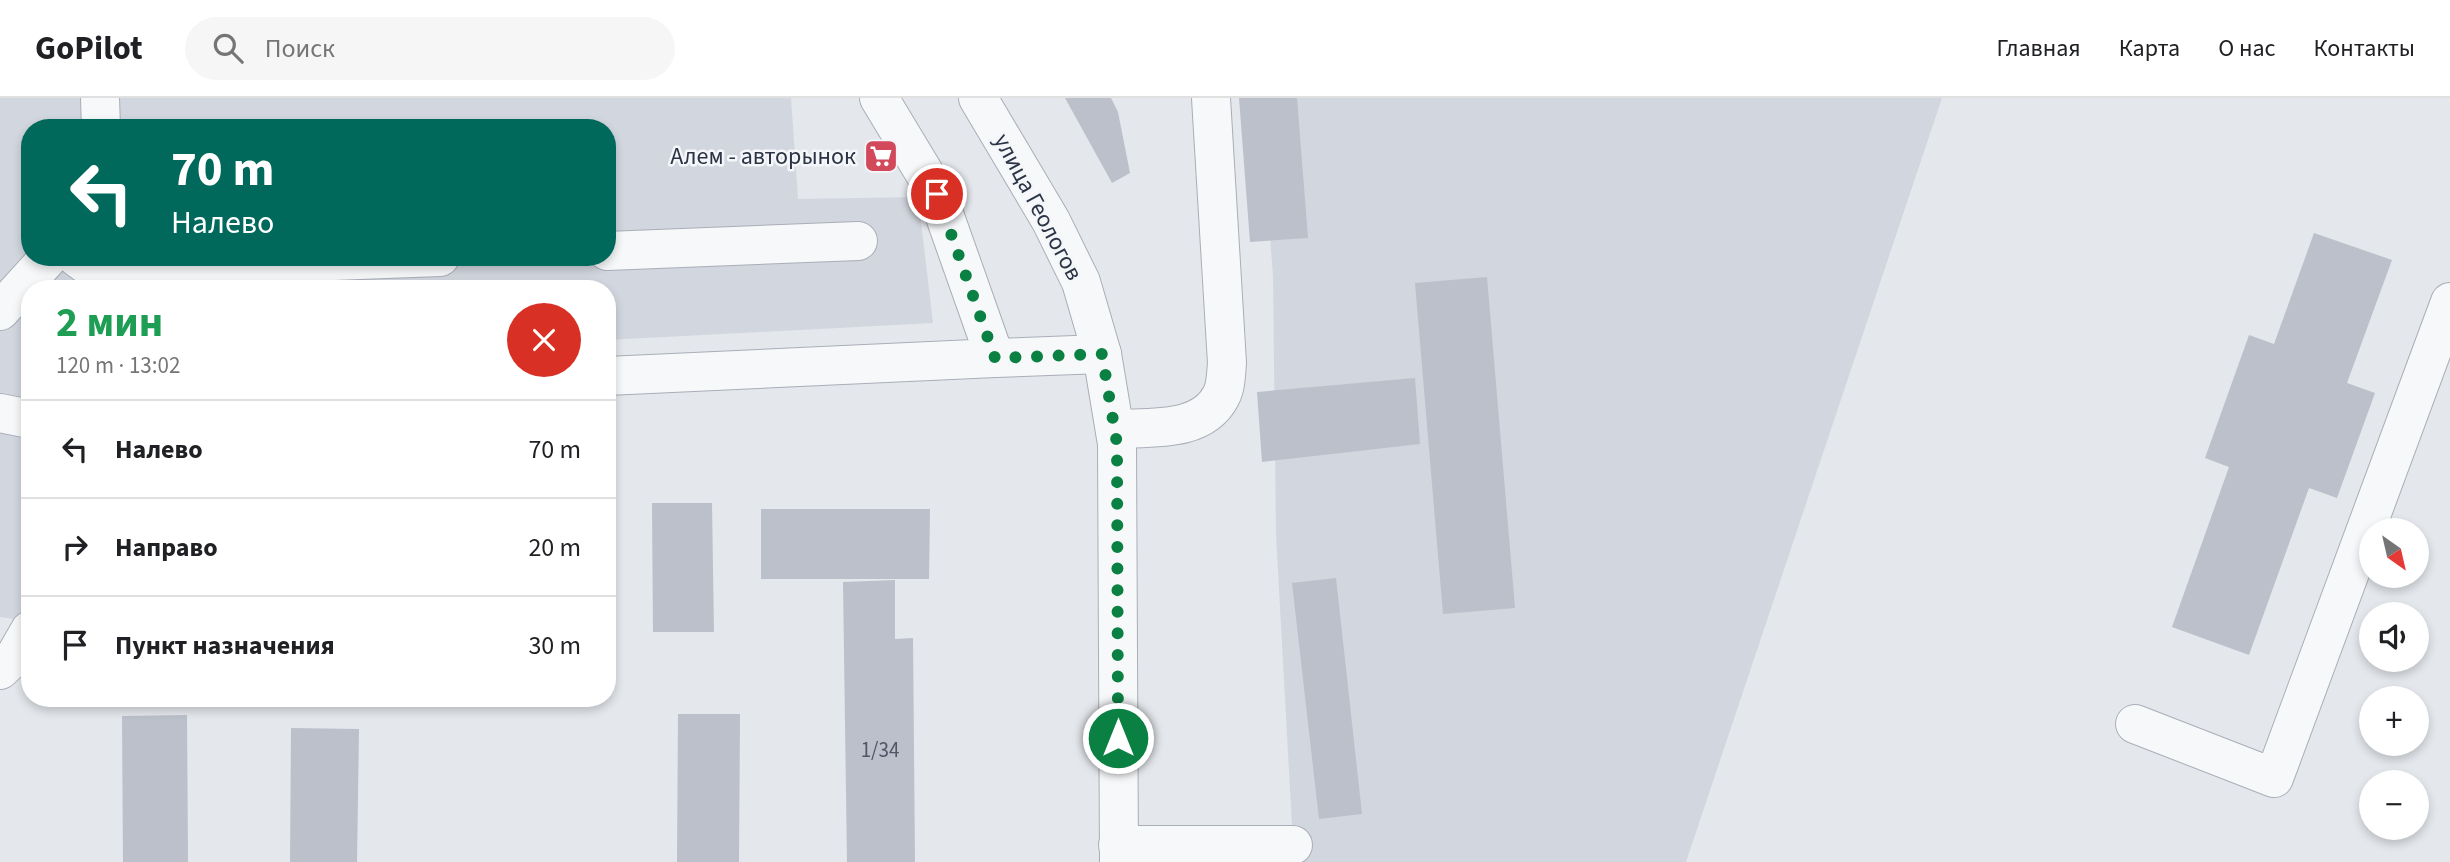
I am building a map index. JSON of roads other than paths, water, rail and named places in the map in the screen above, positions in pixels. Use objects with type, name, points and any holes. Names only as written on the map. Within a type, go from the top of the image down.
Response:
[{"type":"street","points":[[100,98],[101,119]]},
{"type":"street","points":[[879,98],[937,194],[995,358]]},
{"type":"street","name":"улица Геологов","points":[[978,98],[1051,221],[1081,282],[1102,354],[1117,444],[1118,853]]},
{"type":"street","points":[[1115,429],[1187,424],[1210,413],[1223,394],[1227,363],[1212,98]]},
{"type":"street","points":[[616,251],[858,241]]},
{"type":"street","points":[[29,280],[41,266]]},
{"type":"street","points":[[88,266],[94,271],[218,266]]},
{"type":"street","points":[[0,312],[21,288]]},
{"type":"street","points":[[2135,724],[2274,778],[2450,302]]},
{"type":"street","points":[[616,376],[1102,354]]},
{"type":"street","points":[[0,414],[21,418]]},
{"type":"street","points":[[0,670],[15,656],[21,646]]},
{"type":"street","points":[[1118,853],[1293,845]]},
{"type":"place","name":"Алем - авторынок","points":[[881,156]]}]
